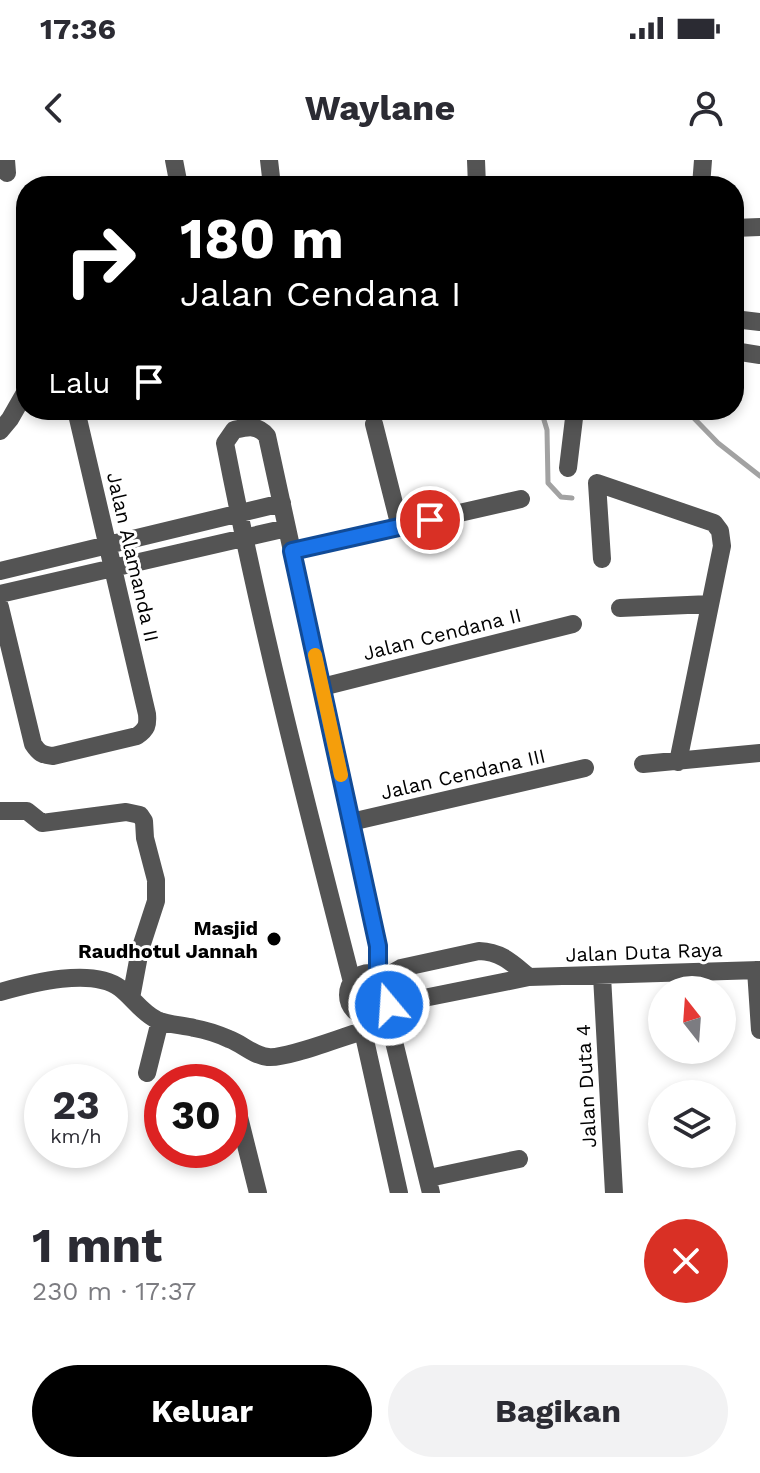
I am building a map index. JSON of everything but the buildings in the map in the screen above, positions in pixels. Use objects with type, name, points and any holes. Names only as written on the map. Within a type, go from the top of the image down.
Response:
[{"type":"street","points":[[0,431],[16,408]]},
{"type":"street","name":"Jalan Alamanda II","points":[[0,607],[33,744],[42,755],[53,756],[137,736],[145,730],[147,714],[78,420]]},
{"type":"street","points":[[568,468],[574,420]]},
{"type":"street","points":[[374,424],[400,527]]},
{"type":"street","points":[[352,982],[244,538],[225,443],[234,430],[252,426],[267,436],[378,946],[380,976]]},
{"type":"street","points":[[602,559],[597,483],[714,523],[720,531],[722,546],[678,762]]},
{"type":"street","points":[[292,551],[521,499]]},
{"type":"street","points":[[0,571],[282,503]]},
{"type":"street","points":[[0,594],[287,528]]},
{"type":"street","points":[[620,608],[710,604]]},
{"type":"street","name":"Jalan Cendana II","points":[[322,687],[573,624]]},
{"type":"street","points":[[643,764],[760,753]]},
{"type":"street","name":"Jalan Cendana III","points":[[351,822],[585,768]]},
{"type":"street","points":[[0,811],[27,811],[42,823],[126,812],[140,815],[144,821],[145,838],[156,880],[156,901],[140,950],[131,998]]},
{"type":"street","points":[[380,976],[401,968],[479,951],[493,951],[529,977]]},
{"type":"street","points":[[758,970],[760,1030]]},
{"type":"street","name":"Jalan Duta Raya","points":[[388,1007],[529,977],[758,970]]},
{"type":"street","points":[[399,1193],[362,1023],[349,1003],[348,992],[352,982],[367,973],[380,976],[391,990],[388,1007],[430,1186],[519,1159]]},
{"type":"street","name":"Jalan Duta 4","points":[[596,976],[614,1193]]},
{"type":"street","points":[[0,992],[27,984],[78,978],[106,981],[119,987],[148,1015],[160,1021],[231,1039],[255,1054],[271,1057],[285,1055],[362,1023],[388,1007]]},
{"type":"street","points":[[149,1064],[160,1021]]},
{"type":"street","points":[[248,1153],[258,1193]]},
{"type":"waterway","points":[[544,420],[548,483],[561,497],[572,498]]},
{"type":"waterway","points":[[696,420],[718,443],[760,476]]},
{"type":"slow traffic","points":[[315,655],[341,775]]},
{"type":"place","name":"Masjid Raudhotul Jannah","points":[[274,939]]},
{"type":"route","points":[[389,1005],[391,990],[378,975],[378,946],[292,551],[430,520]]}]
